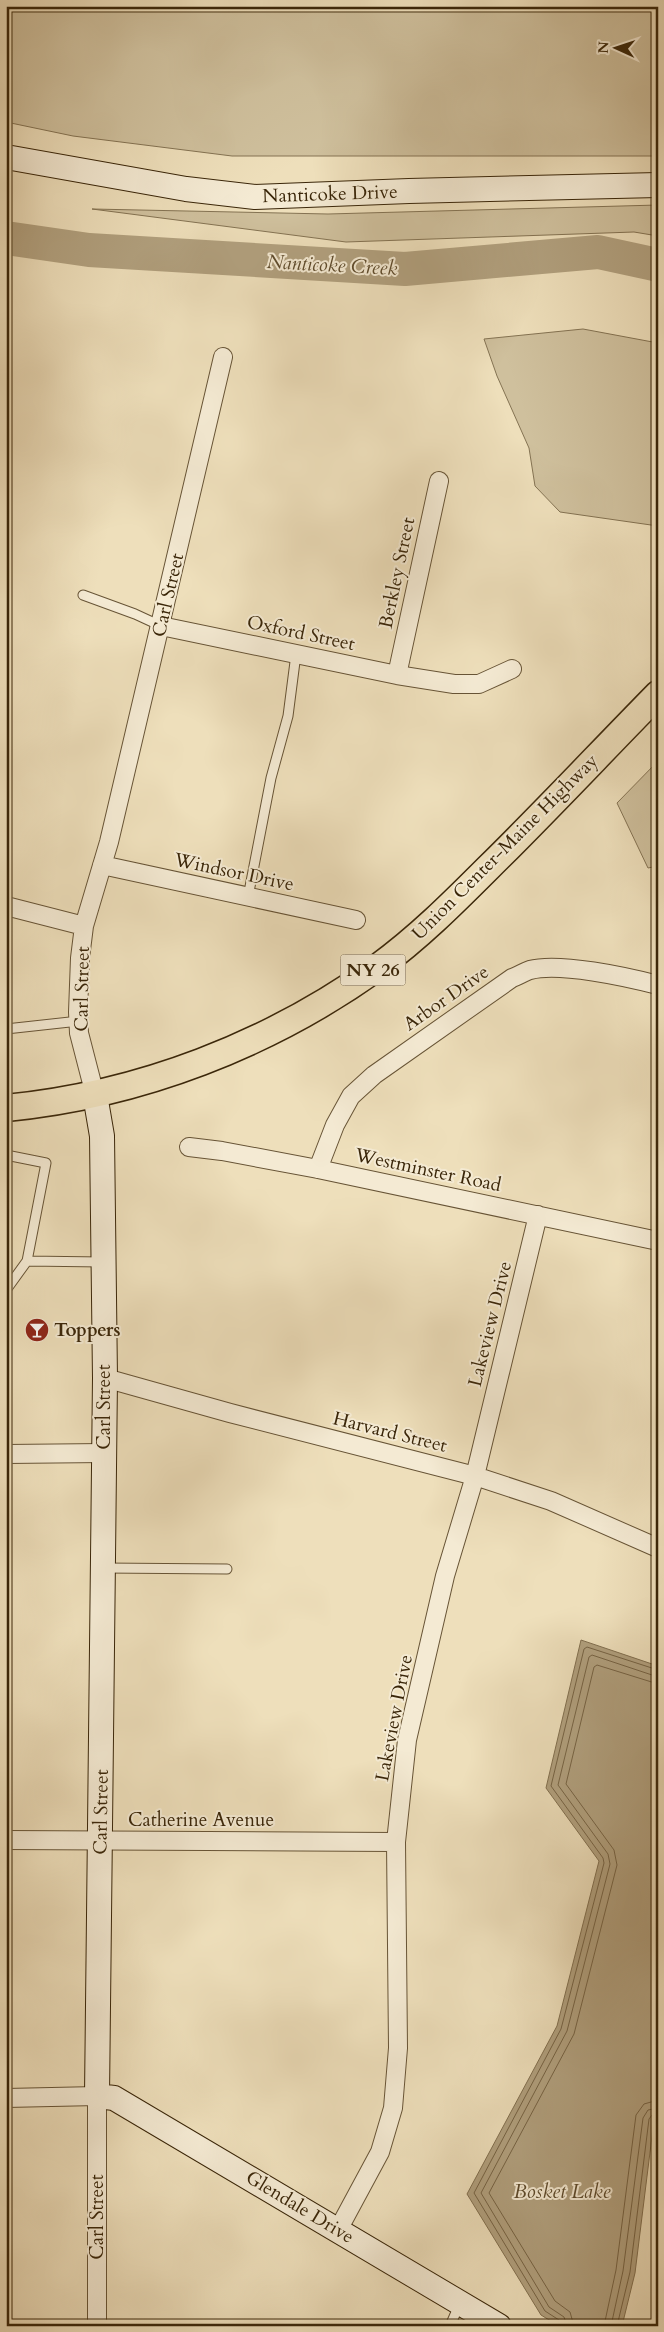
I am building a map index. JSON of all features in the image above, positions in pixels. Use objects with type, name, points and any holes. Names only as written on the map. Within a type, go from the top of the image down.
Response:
[{"type":"main road","name":"Union Center-Maine Highway","points":[[6,1108],[95,1095],[123,1088],[212,1058],[287,1024],[339,993],[379,966],[445,910],[658,694]]},
{"type":"street","name":"Nanticoke Drive","points":[[6,158],[178,187],[255,197],[658,185]]},
{"type":"street","name":"Carl Street","points":[[97,2326],[97,2096],[105,1378],[102,1136],[95,1095],[79,1033],[80,958],[84,926],[102,865],[161,626],[223,358]]},
{"type":"street","name":"Berkley Street","points":[[397,675],[439,481]]},
{"type":"street","name":"Oxford Street","points":[[161,626],[397,675],[454,684],[480,684],[512,669]]},
{"type":"street","name":"Windsor Drive","points":[[102,865],[356,920]]},
{"type":"street","points":[[6,906],[84,926]]},
{"type":"street","name":"Arbor Drive","points":[[318,1169],[336,1125],[351,1096],[374,1076],[512,978],[530,970],[556,968],[634,978],[658,984]]},
{"type":"street","name":"Westminster Road","points":[[189,1147],[222,1150],[318,1169],[658,1241]]},
{"type":"street","name":"Lakeview Drive","points":[[338,2230],[380,2152],[393,2108],[398,2048],[396,1842],[407,1740],[445,1576],[475,1476],[538,1215]]},
{"type":"street","name":"Harvard Street","points":[[105,1378],[230,1413],[475,1476],[551,1502],[658,1548]]},
{"type":"street","points":[[6,1454],[104,1453]]},
{"type":"street","name":"Catherine Avenue","points":[[6,1840],[396,1842]]},
{"type":"street","points":[[6,2098],[97,2096]]},
{"type":"street","name":"Glendale Drive","points":[[97,2096],[114,2098],[499,2326]]},
{"type":"lane","name":"Oxford Street","points":[[83,595],[135,614],[161,626]]},
{"type":"lane","points":[[248,897],[271,778],[288,716],[296,654]]},
{"type":"lane","points":[[6,1029],[78,1020]]},
{"type":"lane","points":[[6,1155],[46,1164],[27,1261],[6,1290]]},
{"type":"lane","points":[[27,1261],[103,1262]]},
{"type":"lane","points":[[103,1568],[227,1569]]},
{"type":"lane","points":[[450,2326],[460,2303]]},
{"type":"shaded area","points":[[6,6],[658,6],[658,156],[232,156],[73,136],[6,122]]},
{"type":"shaded area","points":[[658,205],[658,236],[634,232],[346,242],[92,209],[328,214]]},
{"type":"shaded area","points":[[583,329],[658,343],[658,526],[560,512],[535,486],[529,448],[497,376],[484,339]]},
{"type":"shaded area","points":[[658,761],[658,866],[648,868],[617,803]]},
{"type":"water","name":"Bosket Lake","points":[[581,1640],[658,1666],[658,2118],[654,2120],[635,2273],[622,2326],[559,2326],[541,2315],[467,2194],[557,2026],[599,1861],[546,1788]]},
{"type":"waterway","name":"Nanticoke Creek","points":[[6,238],[89,250],[405,269],[598,252],[658,265]]},
{"type":"place","name":"Toppers","points":[[37,1330]]}]
